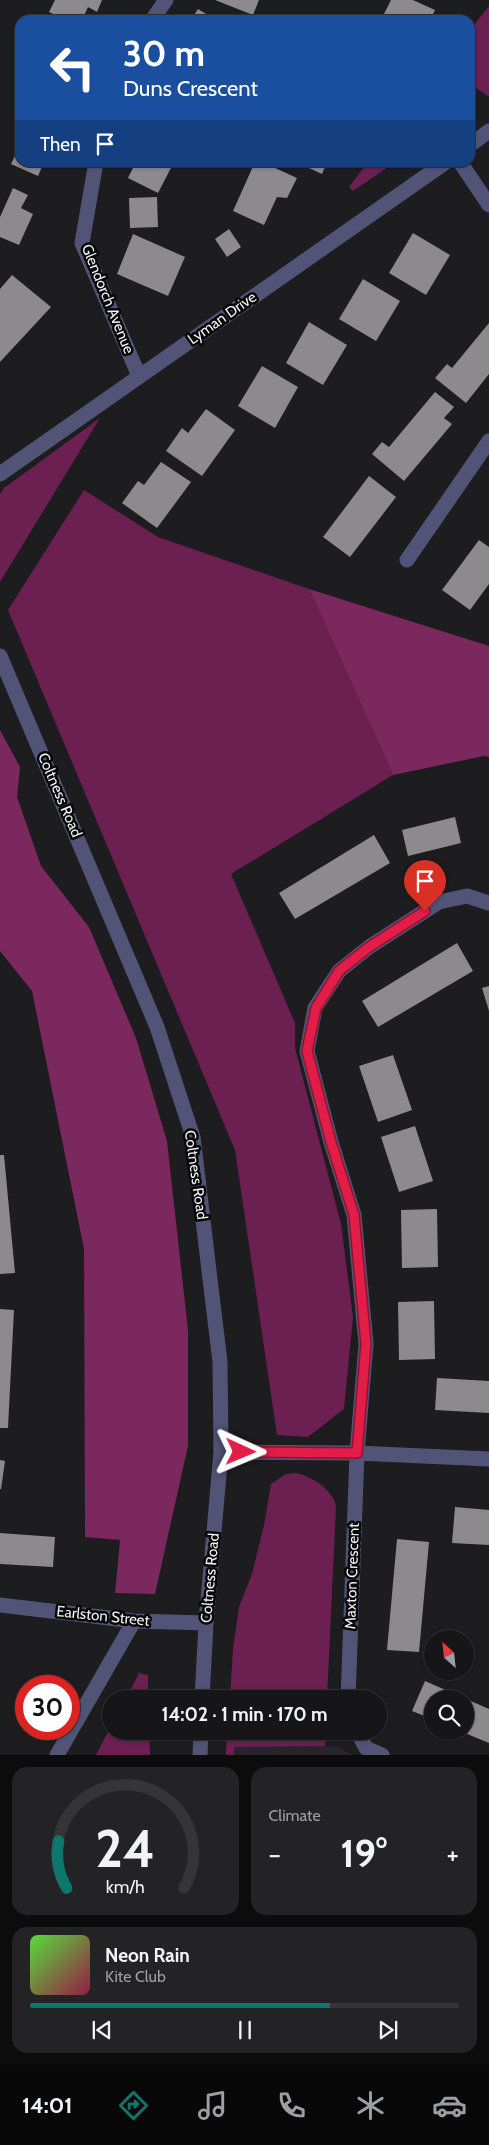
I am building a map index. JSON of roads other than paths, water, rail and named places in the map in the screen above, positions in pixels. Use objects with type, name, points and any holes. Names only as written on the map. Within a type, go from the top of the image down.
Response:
[{"type":"street","points":[[156,15],[166,0]]},
{"type":"street","points":[[475,141],[489,131]]},
{"type":"street","name":"Glendorch Avenue","points":[[95,167],[82,243],[139,376]]},
{"type":"street","name":"Lyman Drive","points":[[0,474],[439,167]]},
{"type":"street","points":[[463,167],[489,205]]},
{"type":"street","points":[[407,560],[489,441]]},
{"type":"street","name":"Coltness Road","points":[[0,656],[157,1028],[193,1137],[220,1362],[221,1452],[206,1623],[202,1690]]},
{"type":"street","name":"Maxton Crescent","points":[[348,1690],[357,1453],[366,1344],[354,1215],[331,1142],[307,1051],[316,1008],[339,971],[369,947],[439,902],[468,896],[489,903]]},
{"type":"street","points":[[221,1452],[357,1453],[489,1459]]},
{"type":"street","name":"Earlston Street","points":[[0,1606],[134,1621],[206,1623]]},
{"type":"street","points":[[57,1755],[134,1621]]},
{"type":"street","points":[[200,1755],[201,1740]]},
{"type":"street","points":[[362,1740],[366,1748],[382,1755]]}]
